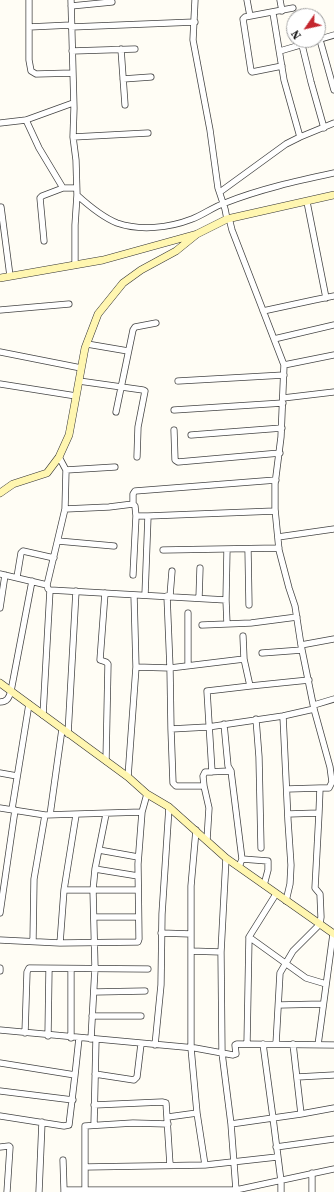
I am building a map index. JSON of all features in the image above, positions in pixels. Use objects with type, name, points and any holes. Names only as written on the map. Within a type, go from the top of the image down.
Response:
[{"type":"street","points":[[29,0],[29,67],[33,73],[36,74],[73,73]]},
{"type":"street","points":[[195,0],[193,40],[220,192],[232,230],[284,365],[282,428],[276,480],[275,511],[279,548],[297,617],[314,707],[326,746],[332,782],[329,788],[287,789]]},
{"type":"street","points":[[247,0],[250,16]]},
{"type":"street","points":[[280,0],[282,11]]},
{"type":"street","points":[[75,265],[77,195],[76,160],[73,137],[71,3],[112,2]]},
{"type":"street","points":[[282,66],[252,72],[242,20],[245,17],[286,10]]},
{"type":"street","points":[[273,13],[284,80],[300,137]]},
{"type":"street","points":[[29,26],[195,22]]},
{"type":"street","points":[[280,51],[291,48]]},
{"type":"street","points":[[303,48],[324,128]]},
{"type":"street","points":[[322,48],[334,90]]},
{"type":"street","points":[[121,49],[125,105]]},
{"type":"street","points":[[72,51],[135,49]]},
{"type":"street","points":[[123,79],[151,77]]},
{"type":"street","points":[[0,123],[26,120],[73,103]]},
{"type":"street","points":[[26,120],[39,148],[63,188]]},
{"type":"street","points":[[220,192],[286,144],[334,123]]},
{"type":"street","points":[[73,137],[148,133]]},
{"type":"street","points":[[77,195],[99,212],[116,222],[134,227],[156,227],[173,225],[192,219],[223,203],[278,186],[334,173]]},
{"type":"street","points":[[44,241],[40,198],[63,188],[76,188]]},
{"type":"street","points":[[0,278],[103,260],[197,234],[228,218],[334,196]]},
{"type":"street","points":[[307,202],[326,298]]},
{"type":"street","points":[[0,205],[10,276]]},
{"type":"street","points":[[0,492],[13,484],[47,472],[59,457],[69,435],[87,344],[98,314],[123,283],[141,270],[176,252],[197,234]]},
{"type":"street","points":[[263,311],[334,296]]},
{"type":"street","points":[[0,310],[69,304]]},
{"type":"street","points":[[116,412],[120,387],[134,328],[156,323]]},
{"type":"street","points":[[274,339],[334,325]]},
{"type":"street","points":[[87,344],[128,351]]},
{"type":"street","points":[[0,352],[82,368]]},
{"type":"street","points":[[284,365],[334,355]]},
{"type":"street","points":[[178,381],[284,374]]},
{"type":"street","points":[[79,381],[145,391],[138,427],[136,457]]},
{"type":"street","points":[[0,384],[76,396]]},
{"type":"street","points":[[174,410],[283,401],[334,392]]},
{"type":"street","points":[[190,435],[282,428]]},
{"type":"street","points":[[174,430],[175,461],[280,452]]},
{"type":"street","points":[[43,715],[49,588],[65,509],[66,470],[59,457]]},
{"type":"street","points":[[66,470],[115,467]]},
{"type":"street","points":[[133,575],[136,516],[135,506],[133,504],[133,494],[135,491],[276,480]]},
{"type":"street","points":[[65,509],[109,507],[133,504]]},
{"type":"street","points":[[136,516],[275,511]]},
{"type":"street","points":[[145,595],[148,516]]},
{"type":"street","points":[[278,537],[334,529]]},
{"type":"street","points":[[58,542],[114,546]]},
{"type":"street","points":[[163,550],[279,548]]},
{"type":"street","points":[[227,624],[226,600],[228,549]]},
{"type":"street","points":[[248,549],[249,604]]},
{"type":"street","points":[[17,577],[21,553],[23,551],[54,558]]},
{"type":"street","points":[[199,598],[200,568]]},
{"type":"street","points":[[172,572],[168,596],[173,783],[176,786],[204,786]]},
{"type":"street","points":[[0,608],[3,574],[32,581],[49,588],[134,595],[226,600]]},
{"type":"street","points":[[0,702],[7,701],[11,691],[32,581]]},
{"type":"street","points":[[68,734],[76,591]]},
{"type":"street","points":[[105,593],[100,660],[108,664],[106,761]]},
{"type":"street","points":[[128,777],[136,667],[134,595]]},
{"type":"street","points":[[188,613],[188,665]]},
{"type":"street","points":[[202,625],[297,617]]},
{"type":"street","points":[[243,636],[244,660],[250,686]]},
{"type":"street","points":[[262,653],[302,648],[334,639]]},
{"type":"street","points":[[136,667],[170,668],[244,660]]},
{"type":"street","points":[[212,772],[208,727],[207,691],[309,680]]},
{"type":"street","points":[[0,683],[128,777],[147,794],[169,807],[226,858],[334,934],[318,1045]]},
{"type":"street","points":[[171,729],[208,727],[283,716],[314,707],[334,699]]},
{"type":"street","points":[[0,913],[17,776],[29,704]]},
{"type":"street","points":[[283,716],[291,865],[290,884],[286,901]]},
{"type":"street","points":[[256,719],[259,757],[260,848]]},
{"type":"street","points":[[224,724],[228,766],[231,771],[242,859],[239,867]]},
{"type":"street","points":[[33,941],[34,879],[48,815],[62,729]]},
{"type":"street","points":[[207,840],[209,808],[204,786],[204,774],[231,771]]},
{"type":"street","points":[[0,773],[17,776]]},
{"type":"street","points":[[276,1044],[280,973],[293,951],[320,924],[320,894],[315,888],[320,788]]},
{"type":"street","points":[[0,940],[60,943],[138,942],[138,857],[142,812],[147,794]]},
{"type":"street","points":[[156,1045],[161,985],[162,933],[169,807]]},
{"type":"street","points":[[0,808],[48,815],[142,812]]},
{"type":"street","points":[[288,814],[319,813]]},
{"type":"street","points":[[94,1124],[95,1074],[92,1016],[95,942],[93,890],[95,869],[106,814]]},
{"type":"street","points":[[60,943],[64,890],[76,815]]},
{"type":"street","points":[[196,830],[191,886],[191,1048],[197,1113],[204,1165]]},
{"type":"street","points":[[99,850],[138,857]]},
{"type":"street","points":[[226,858],[221,952],[222,1053],[231,1124],[236,1190]]},
{"type":"street","points":[[242,859],[268,861],[268,870],[264,885]]},
{"type":"street","points":[[95,869],[138,876]]},
{"type":"street","points":[[64,890],[138,890]]},
{"type":"street","points":[[247,1044],[249,937],[276,894]]},
{"type":"street","points":[[94,917],[138,917]]},
{"type":"street","points":[[162,933],[191,934]]},
{"type":"street","points":[[249,937],[286,962],[306,978],[326,984]]},
{"type":"street","points":[[192,951],[221,952]]},
{"type":"street","points":[[25,1033],[28,970],[32,968],[148,969]]},
{"type":"street","points":[[48,1036],[49,969]]},
{"type":"street","points":[[71,969],[71,1038]]},
{"type":"street","points":[[94,992],[145,991]]},
{"type":"street","points":[[279,1005],[323,1004]]},
{"type":"street","points":[[92,1016],[141,1016]]},
{"type":"street","points":[[0,1030],[48,1036],[191,1048],[234,1055],[236,1052],[236,1044],[334,1045]]},
{"type":"street","points":[[0,1116],[64,1126],[69,1125],[76,1075],[78,1038]]},
{"type":"street","points":[[95,1074],[132,1080],[136,1079],[141,1044]]},
{"type":"street","points":[[263,1044],[281,1181],[281,1192]]},
{"type":"street","points":[[293,1044],[301,1114]]},
{"type":"street","points":[[0,1063],[76,1075]]},
{"type":"street","points":[[297,1077],[334,1075]]},
{"type":"street","points":[[0,1091],[73,1100]]},
{"type":"street","points":[[94,1105],[165,1102],[167,1105],[168,1117],[170,1165]]},
{"type":"street","points":[[231,1124],[334,1108]]},
{"type":"street","points":[[168,1117],[197,1113]]},
{"type":"street","points":[[38,1192],[42,1122]]},
{"type":"street","points":[[85,1191],[84,1128],[86,1125],[168,1124]]},
{"type":"street","points":[[276,1147],[334,1139]]},
{"type":"street","points":[[0,1147],[10,1147],[7,1192]]},
{"type":"street","points":[[85,1167],[204,1165],[277,1157]]},
{"type":"street","points":[[63,1160],[64,1191],[251,1190],[288,1178],[334,1169]]},
{"type":"street","points":[[312,1173],[312,1192]]}]
